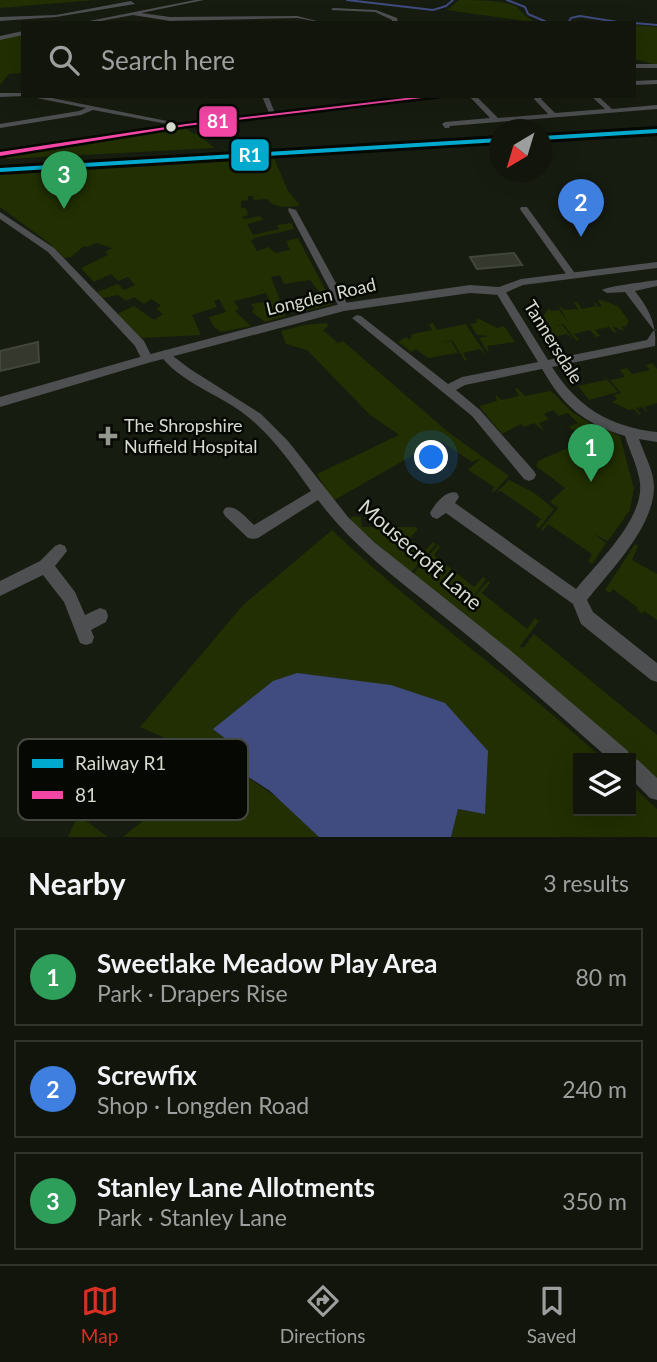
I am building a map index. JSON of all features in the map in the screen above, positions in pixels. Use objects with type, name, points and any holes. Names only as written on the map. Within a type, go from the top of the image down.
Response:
[{"type":"street","points":[[79,13],[90,21],[202,0]]},
{"type":"street","points":[[0,19],[79,13],[133,3],[131,2]]},
{"type":"street","points":[[333,9],[376,12],[395,21]]},
{"type":"street","points":[[131,13],[170,19],[288,17],[311,21]]},
{"type":"street","points":[[0,38],[21,33]]},
{"type":"street","points":[[636,66],[657,66]]},
{"type":"street","points":[[636,83],[657,82]]},
{"type":"street","points":[[40,98],[186,125]]},
{"type":"street","points":[[266,98],[273,116]]},
{"type":"street","points":[[0,154],[186,125],[421,98]]},
{"type":"street","points":[[474,98],[494,119]]},
{"type":"street","points":[[536,98],[552,114]]},
{"type":"street","points":[[596,98],[610,110]]},
{"type":"street","points":[[518,119],[657,107]]},
{"type":"street","points":[[0,126],[81,113],[92,108]]},
{"type":"street","points":[[445,124],[489,120]]},
{"type":"street","points":[[524,209],[572,276]]},
{"type":"street","points":[[292,210],[344,307]]},
{"type":"street","points":[[0,215],[51,250],[140,344],[148,359]]},
{"type":"street","name":"Longden Road","points":[[0,402],[165,354],[344,307],[459,290],[500,291],[521,282],[657,265]]},
{"type":"street","points":[[607,290],[657,283]]},
{"type":"street","points":[[628,289],[655,320]]},
{"type":"street","name":"Tannersdale","points":[[500,291],[545,365],[572,403],[591,416],[631,435],[657,437]]},
{"type":"street","points":[[357,318],[477,414],[529,475]]},
{"type":"street","points":[[449,389],[462,381],[651,343],[657,334]]},
{"type":"street","name":"Mousecroft Lane","points":[[165,354],[180,368],[221,391],[258,418],[288,449],[319,493],[356,535],[523,672],[615,753]]},
{"type":"street","points":[[578,599],[634,526],[644,505],[647,486],[631,435]]},
{"type":"street","points":[[230,512],[252,538],[319,493]]},
{"type":"street","points":[[445,505],[578,599],[587,618],[657,674]]},
{"type":"street","points":[[0,589],[45,566],[60,551]]},
{"type":"street","points":[[45,566],[70,597],[84,632],[100,616]]},
{"type":"street","points":[[636,772],[657,791]]},
{"type":"green space","points":[[0,0],[94,0],[0,8]]},
{"type":"green space","points":[[459,0],[490,1],[517,7],[535,21],[525,21],[447,10]]},
{"type":"green space","points":[[636,25],[657,27],[657,65],[636,60]]},
{"type":"green space","points":[[21,34],[21,73],[9,74],[0,85],[0,39]]},
{"type":"green space","points":[[186,128],[194,134],[198,133],[214,148],[7,159],[5,156]]},
{"type":"green space","points":[[274,158],[288,191],[300,205],[282,206],[267,199],[254,200],[253,196],[248,196],[248,200],[241,201],[241,208],[246,208],[248,215],[242,217],[245,219],[260,216],[263,220],[247,224],[253,235],[279,229],[277,225],[292,223],[294,229],[251,241],[257,251],[269,247],[275,253],[290,250],[286,241],[298,238],[333,304],[297,313],[291,303],[294,300],[320,293],[310,280],[284,284],[280,275],[271,277],[286,316],[265,322],[252,312],[254,308],[251,304],[270,301],[266,293],[234,301],[239,309],[235,311],[251,326],[221,332],[214,327],[209,317],[226,312],[219,299],[214,301],[217,307],[192,315],[201,335],[142,338],[117,314],[134,306],[154,320],[163,314],[156,309],[161,305],[151,299],[144,304],[134,297],[126,301],[118,295],[103,298],[97,292],[118,284],[124,290],[135,285],[128,277],[118,281],[111,274],[94,282],[81,268],[108,255],[105,252],[112,248],[96,243],[84,246],[71,257],[64,258],[49,243],[0,207],[0,174]]},
{"type":"green space","points":[[594,301],[598,307],[602,306],[598,301],[618,306],[629,321],[622,327],[624,331],[612,326],[617,332],[614,333],[609,327],[595,330],[600,336],[596,337],[590,330],[574,334],[579,340],[577,341],[563,324],[554,326],[562,325],[575,341],[567,334],[542,339],[530,319],[541,319],[549,308],[551,311],[559,310],[569,323],[558,305],[564,310],[578,309],[574,302],[577,302],[582,309],[595,306]]},
{"type":"green space","points":[[476,320],[497,328],[504,326],[515,342],[487,346],[487,351],[479,338],[489,336],[477,335],[470,324],[477,323]]},
{"type":"green space","points":[[326,323],[329,326],[323,330],[338,343],[343,341],[448,432],[509,476],[494,492],[494,487],[468,470],[481,458],[472,462],[442,442],[436,442],[333,501],[317,474],[399,435],[370,415],[307,350],[286,344],[281,331]]},
{"type":"green space","points":[[433,323],[437,330],[466,324],[487,356],[480,349],[463,353],[467,360],[465,361],[452,340],[441,342],[451,341],[458,353],[428,358],[416,349],[411,352],[398,342],[406,337],[410,340],[412,334],[432,330],[429,324]]},
{"type":"green space","points":[[652,363],[657,369],[657,403],[644,407],[650,414],[641,407],[636,408],[641,414],[639,415],[634,409],[629,410],[612,402],[617,399],[614,395],[621,393],[610,380],[625,377],[620,370],[627,368],[632,374],[650,370],[646,365]]},
{"type":"green space","points":[[602,374],[618,392],[589,400],[578,386],[606,380]]},
{"type":"green space","points":[[515,389],[525,396],[551,391],[572,412],[596,427],[590,439],[568,427],[578,423],[568,413],[559,416],[553,410],[544,414],[549,419],[539,423],[545,432],[534,423],[523,427],[521,424],[502,434],[479,406],[497,401],[495,394],[501,400],[519,396]]},
{"type":"green space","points":[[603,428],[620,436],[634,489],[630,510],[608,541],[594,534],[606,543],[592,564],[588,561],[592,554],[548,524],[543,531],[541,529],[558,508],[550,502],[565,488],[536,466],[538,461],[579,443],[596,446]]},
{"type":"green space","points":[[509,480],[533,492],[554,509],[539,528],[535,526],[541,519],[501,491],[496,493]]},
{"type":"green space","points":[[350,516],[361,517],[362,527],[415,527],[418,529],[409,539],[425,551],[433,542],[436,544],[410,574],[353,523]]},
{"type":"green space","points":[[332,530],[398,589],[596,753],[573,753],[573,816],[636,816],[636,790],[657,809],[657,837],[451,837],[457,809],[485,813],[248,748],[248,739],[167,739],[140,727],[243,605]]},
{"type":"green space","points":[[635,544],[638,546],[632,560],[657,574],[657,620],[644,611],[642,614],[613,589],[610,593],[605,590]]},
{"type":"green space","points":[[438,545],[440,547],[434,555],[474,587],[483,577],[486,579],[466,606],[488,581],[490,583],[482,593],[527,629],[535,618],[539,621],[520,646],[523,648],[534,634],[657,735],[657,778],[636,760],[636,753],[628,753],[461,611],[412,575]]},
{"type":"green space","points":[[248,775],[287,804],[319,837],[123,837],[144,820],[248,820]]},
{"type":"green space","points":[[76,820],[85,820],[108,837],[68,837]]},
{"type":"water","points":[[297,673],[391,685],[445,703],[488,751],[485,814],[458,809],[451,837],[319,837],[270,791],[248,777],[248,739],[226,739],[213,729],[273,681]]},
{"type":"building","points":[[514,253],[522,265],[477,269],[470,257]]},
{"type":"building","points":[[38,342],[39,362],[0,371],[0,351]]},
{"type":"waterway","points":[[347,0],[433,10],[446,6],[453,0]]},
{"type":"waterway","points":[[507,0],[525,7],[528,14],[544,21]]},
{"type":"waterway","points":[[569,21],[580,16],[611,21]]},
{"type":"waterway","points":[[636,23],[657,25]]},
{"type":"rail line","name":"R1","points":[[552,137],[657,131]]},
{"type":"rail line","name":"R1","points":[[0,170],[489,141]]},
{"type":"transit line","name":"81","points":[[0,154],[186,125],[420,98]]},
{"type":"place","name":"Stanley Lane Allotments","points":[[64,209]]},
{"type":"place","name":"Screwfix","points":[[581,237]]},
{"type":"place","name":"The Shropshire Nuffield Hospital","points":[[108,436]]},
{"type":"place","name":"Sweetlake Meadow Play Area","points":[[591,482]]}]
